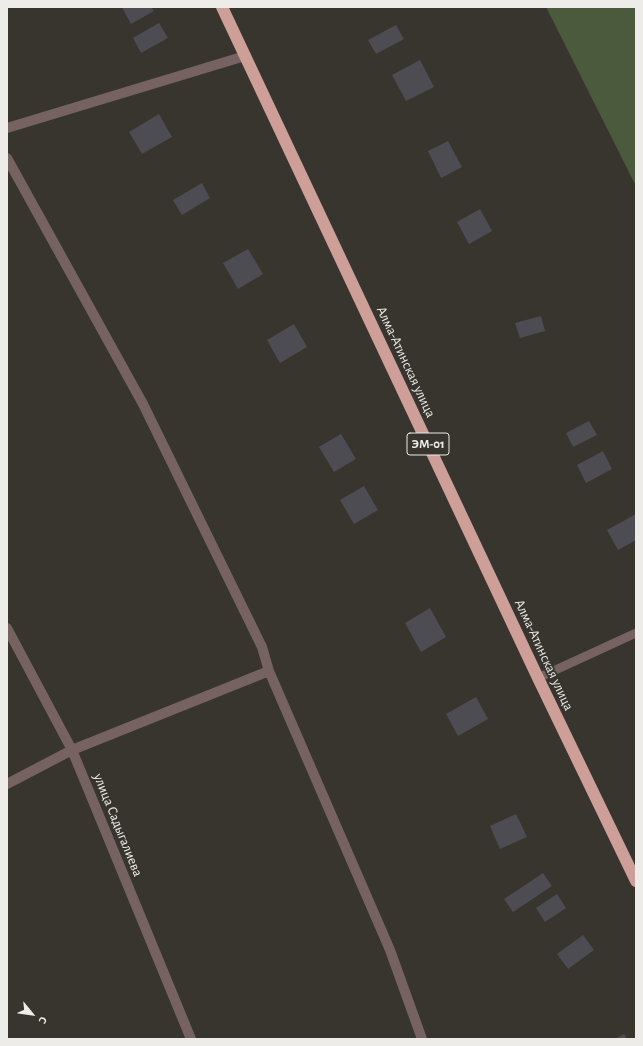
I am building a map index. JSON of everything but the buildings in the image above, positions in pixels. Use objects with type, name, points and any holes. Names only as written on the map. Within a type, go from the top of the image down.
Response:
[{"type":"highway","name":"Алма-Атинская улица","points":[[222,7],[538,678],[636,881]]},
{"type":"street","points":[[7,128],[245,56]]},
{"type":"street","points":[[7,158],[143,404],[262,647],[269,671],[390,950],[422,1039]]},
{"type":"street","name":"улица Садыгалиева","points":[[7,628],[72,750],[191,1039]]},
{"type":"street","points":[[7,784],[72,750],[269,671]]},
{"type":"lane","points":[[538,678],[636,633]]},
{"type":"green space","points":[[546,7],[636,7],[636,186]]}]
